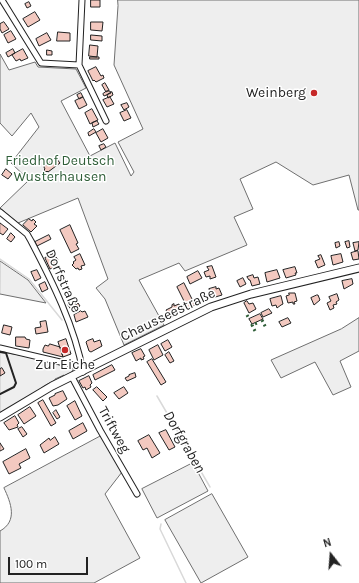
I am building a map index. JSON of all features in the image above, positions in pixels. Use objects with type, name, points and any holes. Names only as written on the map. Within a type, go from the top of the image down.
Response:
[{"type":"main road","name":"Chausseestraße","points":[[0,417],[52,386],[220,303],[359,268]]},
{"type":"street","points":[[2,0],[41,63],[79,65]]},
{"type":"street","points":[[82,0],[79,65],[106,121]]},
{"type":"street","name":"Dorfstraße","points":[[0,212],[23,231],[31,241],[66,315],[80,355],[83,372]]},
{"type":"street","points":[[0,348],[73,365],[83,372]]},
{"type":"street","name":"Triftweg","points":[[72,377],[100,430],[137,494]]},
{"type":"green space","name":"Friedhof Deutsch Wusterhausen","points":[[118,0],[359,0],[359,210],[349,175],[313,185],[276,162],[240,179],[253,209],[234,217],[247,245],[185,271],[179,263],[139,280],[164,325],[124,345],[105,299],[96,288],[108,279],[78,198],[18,223],[0,208],[29,180],[11,163],[39,127],[31,113],[12,136],[0,123],[0,54],[9,70],[35,62],[38,67],[76,69],[86,88],[61,101],[90,156],[115,143],[131,176],[134,172],[118,142],[143,129],[114,65]]},
{"type":"green space","points":[[0,261],[28,280],[46,303],[0,294]]},
{"type":"green space","points":[[359,318],[359,351],[340,361],[351,387],[333,395],[315,362],[281,378],[271,360],[341,329]]},
{"type":"green space","points":[[0,352],[20,355],[70,367],[73,371],[65,377],[64,375],[55,379],[0,413]]},
{"type":"green space","points":[[101,436],[122,472],[105,494],[140,558],[94,583],[0,583],[0,531],[6,527],[11,517],[11,506],[4,488]]},
{"type":"green space","points":[[193,463],[208,491],[157,518],[142,489]]},
{"type":"green space","points":[[212,494],[248,557],[201,583],[165,520]]},
{"type":"building","points":[[91,0],[100,0],[100,7],[91,7]]},
{"type":"building","points":[[29,2],[31,6],[27,8],[25,4]]},
{"type":"building","points":[[35,12],[40,20],[28,27],[23,19]]},
{"type":"building","points":[[4,22],[9,29],[2,33],[0,24]]},
{"type":"building","points":[[91,22],[103,22],[102,31],[91,30]]},
{"type":"building","points":[[11,31],[16,39],[8,43],[4,35]]},
{"type":"building","points":[[58,32],[70,33],[70,41],[57,41]]},
{"type":"building","points":[[47,33],[51,40],[39,46],[36,39]]},
{"type":"building","points":[[91,35],[102,36],[102,41],[91,40]]},
{"type":"building","points":[[90,45],[98,46],[97,57],[89,56]]},
{"type":"building","points":[[13,49],[15,53],[8,57],[6,53]]},
{"type":"building","points":[[23,49],[28,58],[21,61],[20,59],[16,61],[12,55]]},
{"type":"building","points":[[47,50],[52,51],[52,55],[47,55]]},
{"type":"building","points":[[90,57],[99,57],[99,59],[90,59]]},
{"type":"building","points":[[96,67],[101,76],[103,75],[104,78],[96,82],[94,80],[93,81],[88,71]]},
{"type":"building","points":[[105,83],[109,90],[106,92],[102,85]]},
{"type":"building","points":[[110,91],[111,93],[104,96],[103,94]]},
{"type":"building","points":[[112,92],[113,95],[108,98],[107,95]]},
{"type":"building","points":[[81,93],[83,97],[79,99],[77,95]]},
{"type":"building","points":[[83,97],[87,105],[79,109],[75,101]]},
{"type":"building","points":[[110,97],[114,104],[107,107],[103,100]]},
{"type":"building","points":[[127,103],[129,107],[124,110],[121,105]]},
{"type":"building","points":[[92,109],[98,120],[90,124],[85,113]]},
{"type":"building","points":[[127,110],[131,118],[124,121],[120,113]]},
{"type":"building","points":[[97,121],[99,124],[93,127],[92,123]]},
{"type":"building","points":[[94,129],[96,132],[89,136],[88,133]]},
{"type":"building","points":[[103,129],[108,138],[101,142],[96,133]]},
{"type":"building","points":[[104,144],[106,147],[101,150],[99,146]]},
{"type":"building","points":[[56,158],[60,163],[46,172],[44,167]]},
{"type":"building","points":[[6,169],[12,174],[8,179],[2,175]]},
{"type":"building","points":[[29,219],[32,221],[33,219],[36,222],[34,224],[37,226],[31,232],[23,225]]},
{"type":"building","points":[[0,223],[8,229],[3,235],[0,233]]},
{"type":"building","points":[[70,225],[79,249],[71,253],[60,230]]},
{"type":"building","points":[[11,233],[15,237],[11,242],[7,239]]},
{"type":"building","points":[[49,235],[51,239],[37,246],[35,242]]},
{"type":"building","points":[[349,241],[350,247],[347,248],[345,242]]},
{"type":"building","points":[[339,242],[340,246],[336,248],[335,243]]},
{"type":"building","points":[[359,242],[358,250],[355,251],[353,243]]},
{"type":"building","points":[[358,251],[359,259],[353,260],[351,253]]},
{"type":"building","points":[[53,254],[54,258],[56,257],[58,260],[56,261],[58,266],[50,269],[45,258]]},
{"type":"building","points":[[80,254],[85,265],[81,266],[82,269],[79,270],[72,265],[76,260],[74,257]]},
{"type":"building","points":[[341,254],[343,262],[333,265],[331,256]]},
{"type":"building","points":[[321,255],[325,265],[318,268],[315,261],[320,259],[318,256]]},
{"type":"building","points":[[212,266],[216,277],[210,279],[210,276],[206,277],[204,272],[209,270],[207,267]]},
{"type":"building","points":[[295,267],[297,273],[295,273],[296,275],[286,278],[283,270]]},
{"type":"building","points":[[37,270],[41,278],[35,281],[31,272]]},
{"type":"building","points":[[277,270],[280,278],[267,282],[265,273]]},
{"type":"building","points":[[198,271],[202,278],[190,284],[187,277]]},
{"type":"building","points":[[253,275],[254,278],[258,277],[260,284],[252,286],[247,277]]},
{"type":"building","points":[[243,278],[246,284],[240,287],[237,281]]},
{"type":"building","points":[[352,279],[353,284],[344,289],[342,281]]},
{"type":"building","points":[[45,282],[48,289],[42,292],[39,285]]},
{"type":"building","points":[[184,283],[195,305],[188,309],[177,287]]},
{"type":"building","points":[[216,287],[216,289],[219,288],[222,295],[212,298],[209,289]]},
{"type":"building","points":[[289,293],[295,293],[297,301],[294,302],[295,304],[293,304],[293,302],[288,303],[286,296],[289,295]]},
{"type":"building","points":[[337,294],[339,300],[336,302],[337,304],[333,305],[334,308],[330,310],[327,303],[331,301],[329,297]]},
{"type":"building","points":[[317,295],[320,300],[314,305],[311,298]]},
{"type":"building","points":[[281,296],[283,304],[277,308],[276,305],[272,306],[270,299]]},
{"type":"building","points":[[74,301],[76,305],[78,303],[80,306],[72,311],[68,305]]},
{"type":"building","points":[[247,301],[249,304],[253,303],[256,309],[249,313],[244,303]]},
{"type":"building","points":[[174,304],[174,306],[179,304],[183,311],[170,318],[166,310]]},
{"type":"building","points":[[269,309],[272,313],[263,317],[261,313]]},
{"type":"building","points":[[81,311],[85,311],[88,317],[76,322],[74,315]]},
{"type":"building","points":[[260,314],[263,319],[252,324],[249,319]]},
{"type":"building","points":[[288,318],[291,323],[282,327],[279,322]]},
{"type":"building","points":[[46,321],[48,332],[36,334],[35,328],[41,327],[40,322]]},
{"type":"building","points":[[4,325],[12,327],[10,335],[2,333]]},
{"type":"building","points":[[16,337],[25,337],[26,339],[30,340],[29,348],[16,346]]},
{"type":"building","name":"Zur Eiche","points":[[66,339],[71,354],[63,357],[58,342]]},
{"type":"building","points":[[93,339],[94,342],[100,340],[102,346],[91,352],[89,351],[86,342]]},
{"type":"building","points":[[168,340],[172,347],[165,351],[161,344]]},
{"type":"building","points":[[50,344],[60,347],[63,357],[43,352],[45,345],[48,346]]},
{"type":"building","points":[[158,345],[163,355],[154,360],[149,350]]},
{"type":"building","points":[[141,349],[145,356],[143,357],[144,359],[141,360],[141,358],[136,361],[132,353]]},
{"type":"building","points":[[169,352],[174,361],[170,363],[165,355]]},
{"type":"building","points":[[152,359],[166,382],[161,385],[147,362]]},
{"type":"building","points":[[112,365],[115,370],[95,380],[93,375]]},
{"type":"building","points":[[2,368],[5,373],[0,376],[0,369]]},
{"type":"building","points":[[135,373],[136,377],[127,381],[125,378]]},
{"type":"building","points":[[89,376],[92,383],[90,385],[91,387],[86,390],[79,381]]},
{"type":"building","points":[[97,387],[107,397],[103,401],[93,390]]},
{"type":"building","points":[[124,387],[128,393],[119,399],[114,393]]},
{"type":"building","points":[[63,391],[67,399],[58,405],[53,406],[49,398]]},
{"type":"building","points":[[43,400],[56,423],[51,426],[38,403]]},
{"type":"building","points":[[75,401],[82,416],[75,420],[67,406]]},
{"type":"building","points":[[30,407],[36,416],[24,424],[18,415]]},
{"type":"building","points":[[56,410],[60,417],[57,419],[53,413]]},
{"type":"building","points":[[15,416],[19,423],[17,425],[18,427],[9,430],[4,423]]},
{"type":"building","points":[[83,423],[87,431],[73,439],[69,431]]},
{"type":"building","points":[[22,427],[27,434],[23,437],[18,429]]},
{"type":"building","points":[[166,430],[175,447],[169,450],[159,433]]},
{"type":"building","points":[[149,435],[160,453],[152,458],[147,448],[143,450],[138,441]]},
{"type":"building","points":[[55,437],[59,444],[44,453],[40,445],[49,438],[50,440]]},
{"type":"building","points":[[0,443],[4,449],[0,451]]},
{"type":"building","points":[[26,449],[30,458],[19,464],[21,468],[9,474],[3,462]]},
{"type":"waterway","name":"Dorfgraben","points":[[0,259],[29,279],[62,320]]},
{"type":"waterway","name":"Dorfgraben","points":[[157,396],[210,487]]},
{"type":"waterway","name":"Dorfgraben","points":[[161,524],[160,529],[186,583]]},
{"type":"hedge","points":[[247,315],[249,319]]},
{"type":"hedge","points":[[262,320],[266,328]]},
{"type":"hedge","points":[[255,331],[252,325],[257,323]]},
{"type":"wall","points":[[0,352],[6,353],[16,383],[14,387],[0,394]]},
{"type":"place","name":"Weinberg","points":[[314,93]]},
{"type":"place","name":"Zur Eiche","points":[[65,350]]}]
